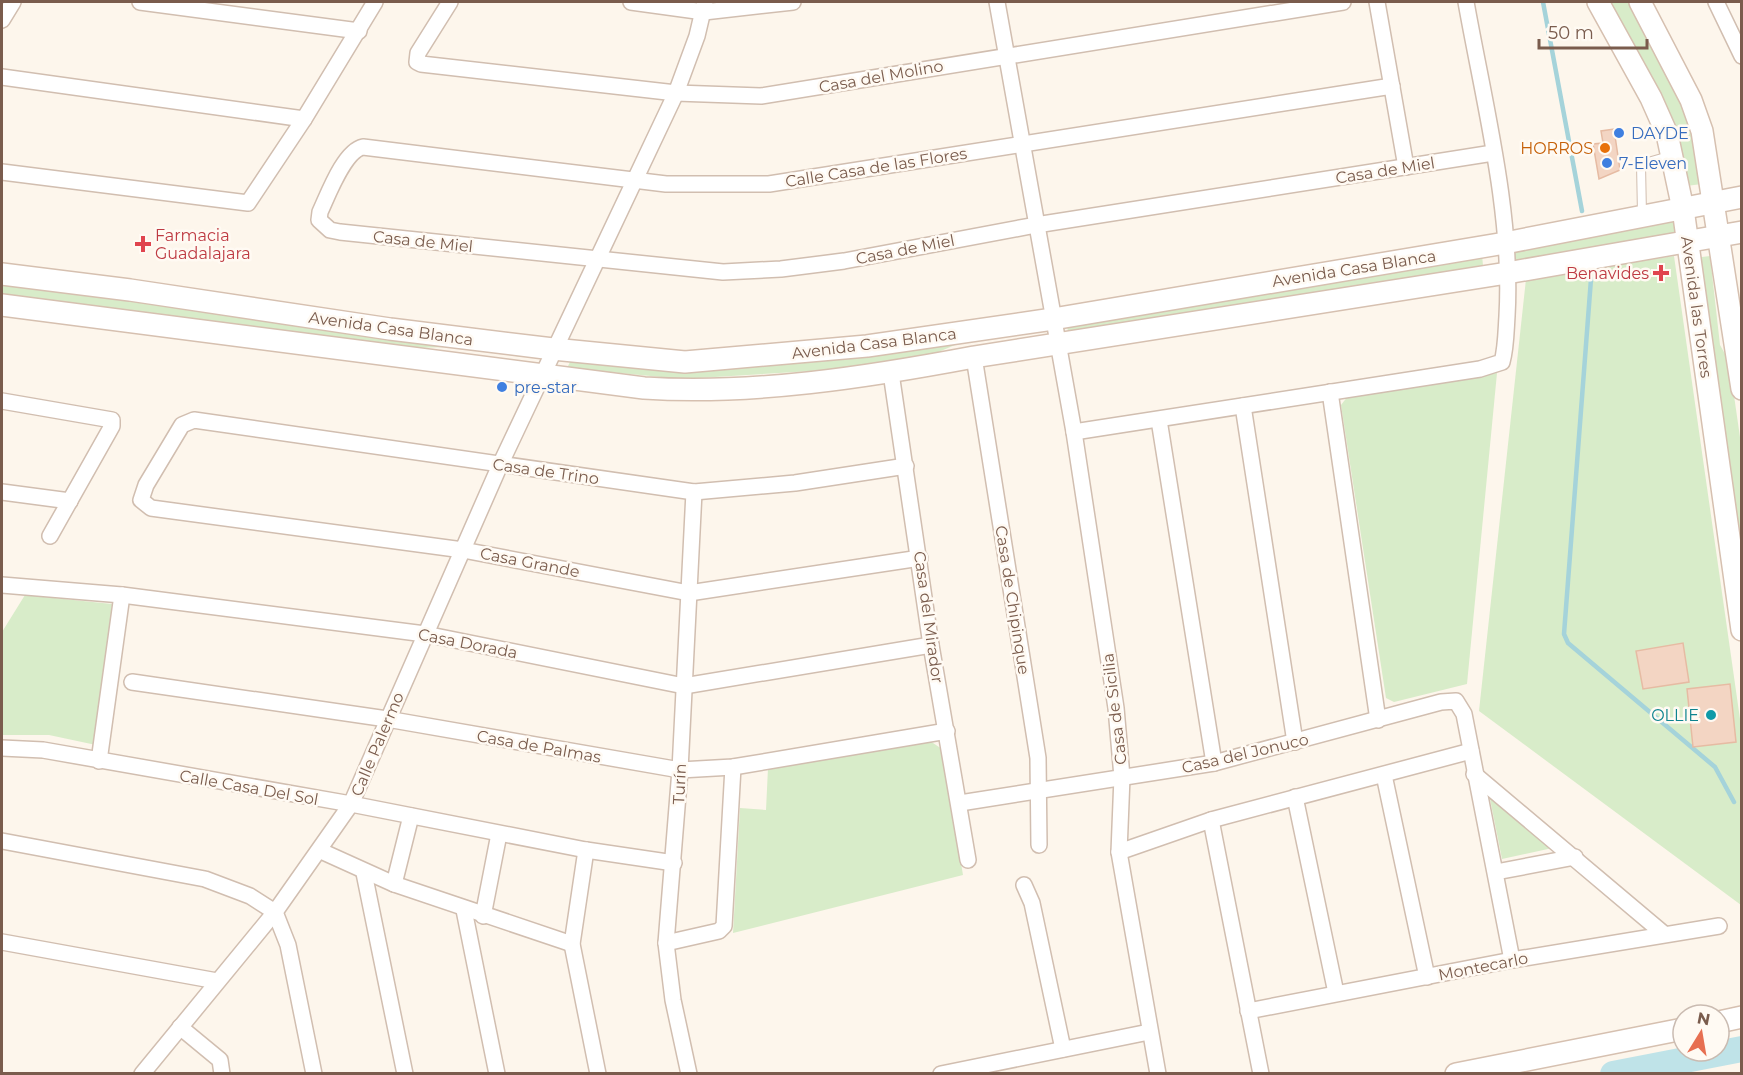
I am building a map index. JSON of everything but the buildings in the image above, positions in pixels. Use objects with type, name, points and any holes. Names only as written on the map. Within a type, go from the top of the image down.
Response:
[{"type":"street","points":[[2,20],[13,2]]},
{"type":"street","points":[[140,2],[359,31]]},
{"type":"street","points":[[2,172],[249,203],[304,119],[375,2]]},
{"type":"street","name":"Casa del Molino","points":[[450,2],[418,53],[417,62],[425,66],[741,98],[782,94],[1007,54],[1343,2]]},
{"type":"street","points":[[631,2],[705,7],[793,2]]},
{"type":"street","name":"Casa de Sicilia","points":[[998,2],[1074,432],[1116,708],[1122,777],[1119,852],[1158,1074]]},
{"type":"street","points":[[1377,2],[1406,167]]},
{"type":"street","points":[[1074,432],[1480,369],[1502,362],[1507,273],[1505,243],[1466,2]]},
{"type":"street","name":"Avenida las Torres","points":[[1598,2],[1651,98],[1673,155],[1688,243],[1742,630]]},
{"type":"street","name":"Avenida las Torres","points":[[1640,2],[1691,100],[1702,131],[1715,202],[1718,237],[1742,389]]},
{"type":"street","points":[[1716,2],[1736,31],[1742,56]]},
{"type":"street","name":"Calle Palermo","points":[[142,1074],[275,912],[321,851],[351,804],[553,349],[676,93],[705,7]]},
{"type":"street","points":[[2,77],[304,119]]},
{"type":"street","name":"Calle Casa de las Flores","points":[[319,220],[320,212],[348,157],[357,148],[698,185],[769,184],[1392,86]]},
{"type":"street","name":"Casa de Miel","points":[[319,220],[330,230],[340,232],[597,261],[723,272],[781,269],[844,261],[1036,225],[1492,153]]},
{"type":"street","name":"Avenida Casa Blanca","points":[[2,274],[553,349],[686,362],[867,346],[1053,319],[1505,243],[1742,197]]},
{"type":"street","name":"Avenida Casa Blanca","points":[[2,305],[543,373],[644,388],[706,390],[891,373],[974,357],[1507,273],[1742,232]]},
{"type":"street","name":"Casa de Chipinque","points":[[974,357],[1038,758],[1039,845]]},
{"type":"street","name":"Casa del Mirador","points":[[891,373],[932,645],[968,860]]},
{"type":"street","points":[[1330,392],[1378,720]]},
{"type":"street","points":[[2,401],[112,420],[112,426],[50,536]]},
{"type":"street","points":[[1243,406],[1295,742]]},
{"type":"street","points":[[1159,420],[1214,763]]},
{"type":"street","name":"Casa de Trino","points":[[141,500],[146,485],[187,421],[202,421],[694,492],[795,483],[906,466]]},
{"type":"street","points":[[2,492],[70,501]]},
{"type":"street","name":"Turín","points":[[689,1074],[673,1000],[666,943],[680,770],[694,492]]},
{"type":"street","name":"Casa Grande","points":[[141,500],[151,508],[463,550],[689,592],[920,558]]},
{"type":"street","name":"Casa Dorada","points":[[2,585],[122,595],[425,634],[684,686],[932,645]]},
{"type":"street","points":[[99,761],[122,595]]},
{"type":"street","name":"Casa de Palmas","points":[[132,682],[387,720],[680,770],[733,767],[947,731]]},
{"type":"street","name":"Casa del Jonuco","points":[[960,803],[1214,763],[1441,702],[1456,701],[1464,714],[1471,751]]},
{"type":"street","name":"Calle Casa Del Sol","points":[[2,748],[43,750],[351,804],[586,850],[674,863]]},
{"type":"street","points":[[1119,852],[1211,820],[1471,751],[1512,960]]},
{"type":"street","points":[[666,943],[719,931],[724,926],[733,767]]},
{"type":"street","points":[[1474,774],[1664,934]]},
{"type":"street","points":[[1384,775],[1427,977]]},
{"type":"street","points":[[1295,797],[1336,993]]},
{"type":"street","points":[[394,885],[411,816]]},
{"type":"street","points":[[1211,820],[1261,1074]]},
{"type":"street","points":[[483,916],[499,834]]},
{"type":"street","points":[[2,841],[205,879],[250,896],[275,912],[288,945],[315,1074]]},
{"type":"street","points":[[586,850],[572,944],[598,1074]]},
{"type":"street","points":[[321,851],[394,885],[572,944]]},
{"type":"street","points":[[1496,872],[1575,857]]},
{"type":"street","points":[[364,873],[405,1074]]},
{"type":"street","points":[[1024,885],[1032,903],[1063,1049]]},
{"type":"street","points":[[464,910],[497,1074]]},
{"type":"street","name":"Montecarlo","points":[[1248,1011],[1512,960],[1719,926]]},
{"type":"street","points":[[2,942],[217,981]]},
{"type":"street","points":[[180,1027],[220,1060],[222,1074]]},
{"type":"street","points":[[1456,1074],[1671,1031]]},
{"type":"street","points":[[941,1074],[1149,1032]]},
{"type":"lane","points":[[1642,217],[1641,164],[1673,155]]},
{"type":"green space","points":[[1606,2],[1630,2],[1693,120],[1702,184],[1686,186]]},
{"type":"green space","points":[[1677,220],[1678,235],[1514,262],[1512,247]]},
{"type":"green space","points":[[1482,254],[1483,266],[1068,333],[1067,324]]},
{"type":"green space","points":[[1674,256],[1741,726],[1741,905],[1479,711],[1526,279]]},
{"type":"green space","points":[[1710,256],[1720,345],[1729,361],[1742,451],[1741,581],[1694,258]]},
{"type":"green space","points":[[2,282],[523,351],[522,357],[451,347],[408,348],[2,296]]},
{"type":"green space","points":[[1007,336],[955,345],[936,353],[845,369],[682,379],[567,368],[573,356],[670,366]]},
{"type":"green space","points":[[1497,373],[1467,684],[1394,702],[1386,698],[1341,405],[1348,396]]},
{"type":"green space","points":[[25,595],[112,604],[96,745],[49,735],[2,735],[2,632]]},
{"type":"green space","points":[[930,741],[942,749],[963,875],[733,933],[740,808],[766,810],[768,768]]},
{"type":"green space","points":[[1489,794],[1557,847],[1502,859]]},
{"type":"waterway","points":[[1543,2],[1582,211]]},
{"type":"waterway","points":[[1591,279],[1564,634],[1568,643],[1715,767],[1734,802]]},
{"type":"waterway","points":[[1613,1074],[1742,1049]]},
{"type":"place","name":"DAYDE","points":[[1619,133]]},
{"type":"place","name":"HORROS","points":[[1605,148]]},
{"type":"place","name":"7-Eleven","points":[[1607,163]]},
{"type":"place","name":"Farmacia Guadalajara","points":[[143,244]]},
{"type":"place","name":"Benavides","points":[[1661,273]]},
{"type":"place","name":"pre-star","points":[[502,387]]},
{"type":"place","name":"OLLIE","points":[[1711,715]]}]
